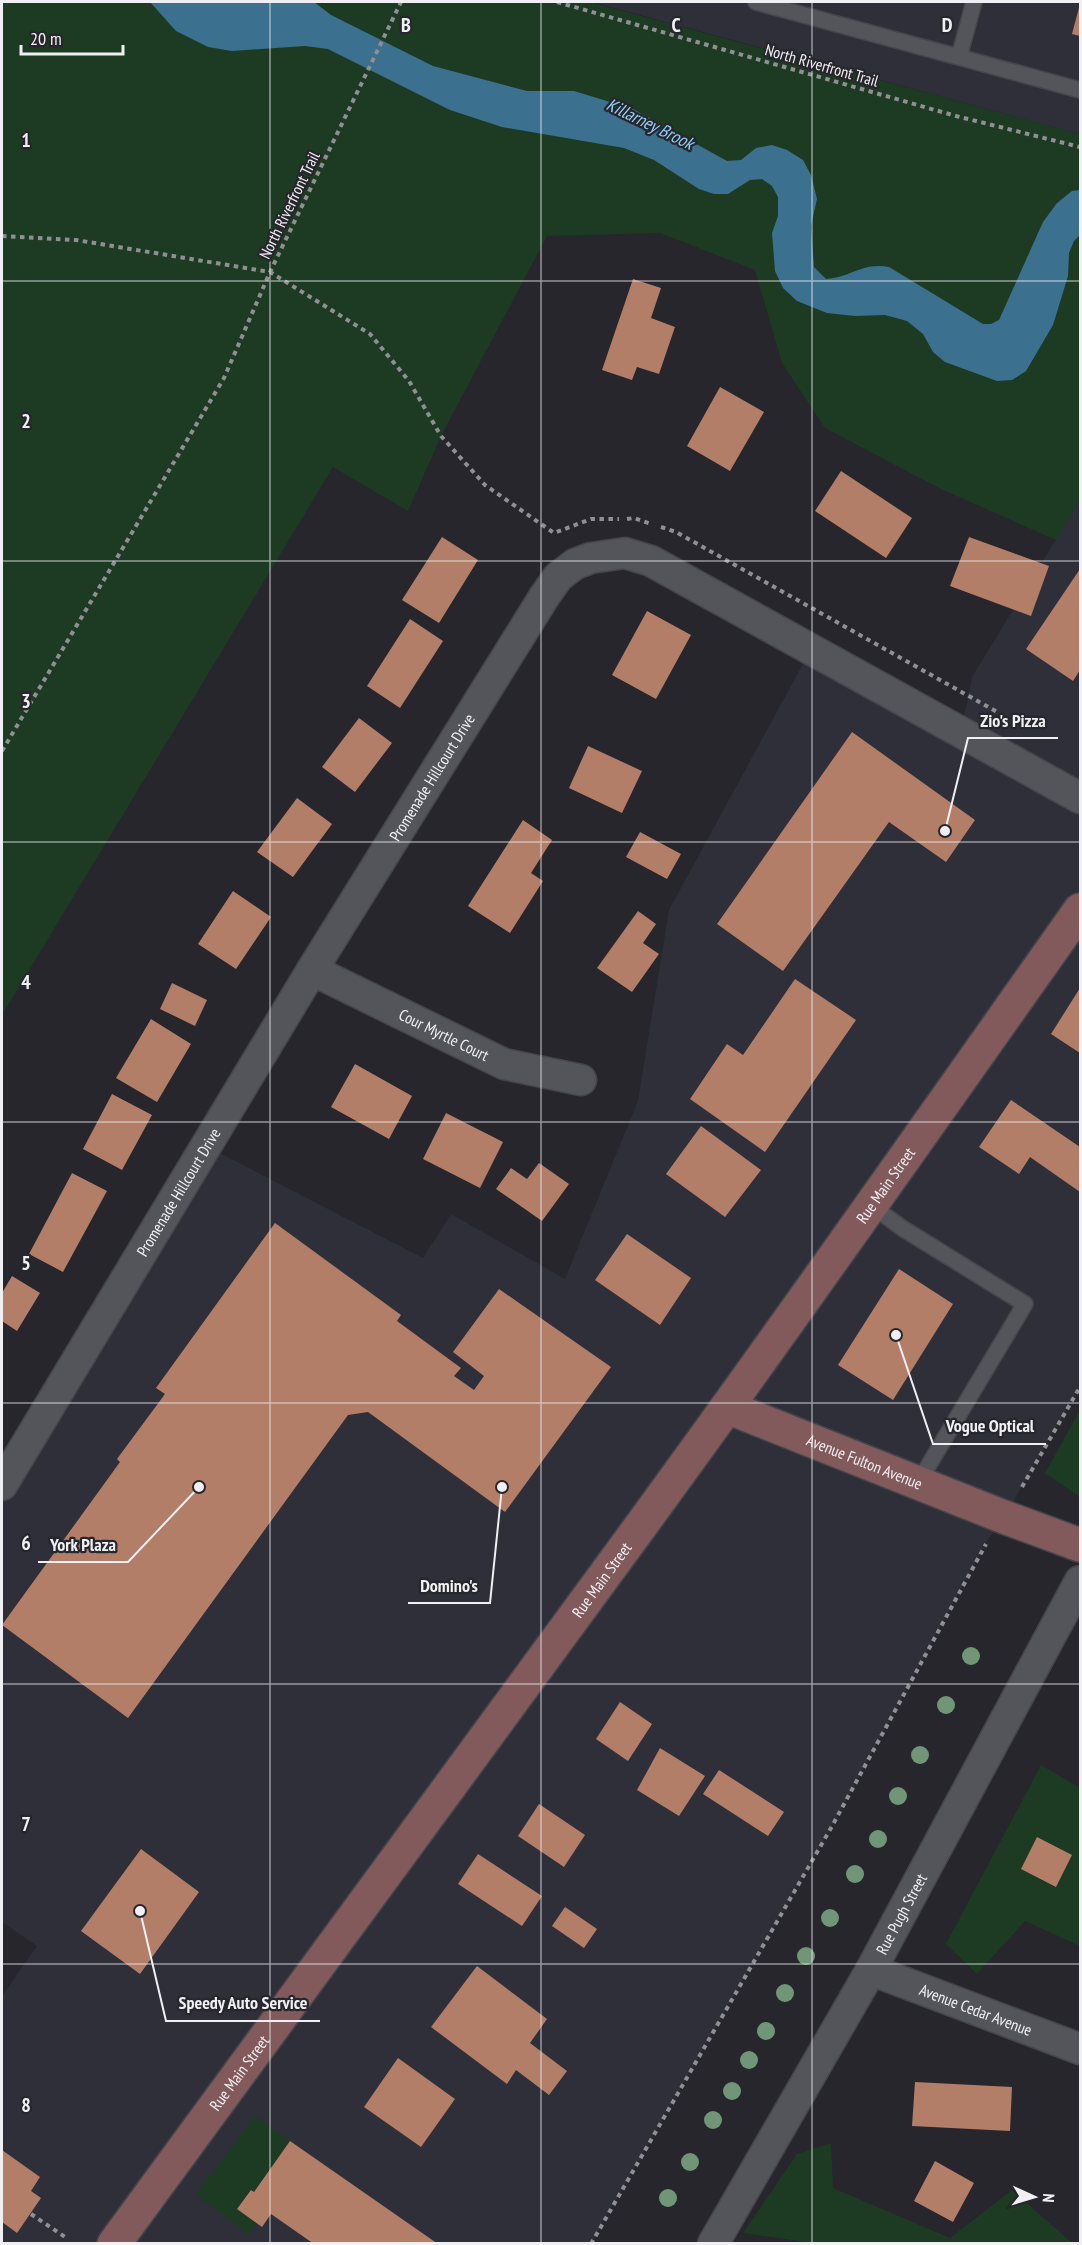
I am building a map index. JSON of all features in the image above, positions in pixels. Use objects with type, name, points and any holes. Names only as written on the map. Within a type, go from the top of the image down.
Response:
[{"type":"main road","name":"Rue Main Street","points":[[114,2244],[727,1407],[1080,910]]},
{"type":"main road","name":"Avenue Fulton Avenue","points":[[727,1407],[1003,1517],[1080,1545]]},
{"type":"street","name":"Promenade Hillcourt Drive","points":[[2,1485],[312,970],[558,577],[575,564],[591,558],[625,553],[651,561],[1080,798]]},
{"type":"street","name":"Cour Myrtle Court","points":[[312,970],[504,1064],[581,1080]]},
{"type":"street","name":"Rue Pugh Street","points":[[713,2244],[871,1970],[1080,1581]]},
{"type":"street","name":"Avenue Cedar Avenue","points":[[871,1970],[1080,2049]]},
{"type":"lane","points":[[756,2],[1080,90]]},
{"type":"lane","points":[[959,57],[974,2]]},
{"type":"lane","points":[[871,1205],[902,1228],[1025,1304],[918,1483]]},
{"type":"path","name":"North Riverfront Trail","points":[[2,236],[76,240],[270,272],[401,2]]},
{"type":"path","name":"North Riverfront Trail","points":[[557,2],[956,116],[1080,147]]},
{"type":"path","points":[[2,751],[224,378],[270,272]]},
{"type":"path","points":[[591,2244],[831,1828],[1003,1517],[1080,1387]]},
{"type":"path","points":[[31,2214],[68,2239]]},
{"type":"shaded area","points":[[592,2],[1080,2],[1080,134]]},
{"type":"shaded area","points":[[1080,500],[1080,1387],[1004,1517],[987,1541],[831,1828],[591,2243],[2,2243],[2,1996],[37,1946],[2,1922],[2,1485],[206,1146],[423,1258],[451,1214],[565,1279],[638,1101],[669,910],[811,649],[961,733],[972,677]]},
{"type":"green space","points":[[2,2],[589,2],[1080,134],[1080,500],[1056,540],[939,488],[825,428],[782,363],[755,270],[660,233],[547,236],[441,436],[408,511],[333,467],[2,1015]]},
{"type":"green space","points":[[1080,1410],[1080,1497],[1045,1473]]},
{"type":"green space","points":[[1041,1765],[1080,1788],[1080,1946],[1025,1921],[977,1974],[946,1944]]},
{"type":"green space","points":[[255,2116],[290,2141],[254,2192],[250,2190],[238,2209],[257,2223],[249,2234],[196,2195]]},
{"type":"green space","points":[[831,2143],[833,2188],[950,2238],[1012,2190],[1072,2243],[821,2244],[743,2233],[797,2154]]},
{"type":"water","name":"Killarney Brook","points":[[150,2],[314,2],[331,15],[433,66],[527,91],[574,91],[633,109],[727,161],[741,160],[756,148],[772,145],[787,150],[803,160],[811,175],[817,199],[811,226],[814,267],[826,279],[843,276],[871,266],[889,267],[983,324],[991,324],[999,320],[1043,222],[1057,203],[1072,191],[1080,190],[1080,235],[1074,241],[1069,253],[1068,276],[1053,325],[1026,371],[1012,380],[997,381],[945,362],[933,352],[923,334],[907,321],[885,315],[855,316],[827,313],[797,301],[783,288],[775,271],[772,233],[778,216],[778,197],[772,186],[762,179],[750,180],[728,194],[714,194],[699,189],[654,160],[624,148],[502,127],[450,110],[328,49],[305,46],[232,51],[208,47],[176,31]]},
{"type":"building","points":[[1080,4],[1080,36],[1072,34]]},
{"type":"building","points":[[633,279],[661,288],[651,318],[675,327],[659,374],[637,367],[632,380],[602,370]]},
{"type":"building","points":[[720,387],[764,412],[730,471],[687,446]]},
{"type":"building","points":[[841,471],[912,518],[886,558],[815,511]]},
{"type":"building","points":[[442,537],[478,560],[439,623],[402,600]]},
{"type":"building","points":[[969,537],[1049,566],[1031,616],[950,586]]},
{"type":"building","points":[[1080,569],[1080,670],[1073,681],[1026,649]]},
{"type":"building","points":[[647,611],[691,635],[656,699],[612,675]]},
{"type":"building","points":[[410,619],[443,641],[400,708],[367,686]]},
{"type":"building","points":[[359,718],[392,743],[355,792],[322,767]]},
{"type":"building","points":[[852,732],[975,820],[946,862],[889,822],[783,971],[717,924]]},
{"type":"building","points":[[588,746],[642,771],[622,813],[569,788]]},
{"type":"building","points":[[297,798],[332,824],[293,877],[257,852]]},
{"type":"building","points":[[523,820],[552,840],[531,873],[543,881],[510,933],[468,906]]},
{"type":"building","points":[[640,832],[681,854],[667,879],[626,857]]},
{"type":"building","points":[[233,891],[271,917],[236,969],[198,944]]},
{"type":"building","points":[[638,911],[656,924],[643,943],[659,954],[632,992],[597,968]]},
{"type":"building","points":[[795,979],[856,1020],[765,1152],[690,1099],[727,1044],[743,1055]]},
{"type":"building","points":[[172,983],[207,1000],[195,1026],[160,1009]]},
{"type":"building","points":[[1080,988],[1080,1053],[1051,1034]]},
{"type":"building","points":[[151,1019],[191,1044],[157,1102],[116,1078]]},
{"type":"building","points":[[355,1064],[412,1096],[389,1139],[331,1107]]},
{"type":"building","points":[[112,1094],[152,1115],[122,1170],[83,1149]]},
{"type":"building","points":[[1011,1100],[1080,1147],[1080,1192],[1030,1157],[1019,1174],[979,1147]]},
{"type":"building","points":[[446,1113],[503,1142],[480,1188],[423,1159]]},
{"type":"building","points":[[701,1126],[761,1170],[725,1217],[666,1174]]},
{"type":"building","points":[[539,1163],[569,1184],[542,1221],[496,1189],[511,1168],[527,1179]]},
{"type":"building","points":[[72,1173],[107,1191],[63,1272],[29,1254]]},
{"type":"building","points":[[275,1223],[401,1315],[397,1321],[461,1368],[454,1376],[474,1390],[484,1376],[453,1352],[499,1289],[611,1367],[505,1512],[368,1412],[348,1415],[128,1718],[2,1625],[120,1462],[117,1459],[165,1394],[156,1388]]},
{"type":"building","points":[[627,1234],[691,1278],[660,1325],[595,1280]]},
{"type":"building","points":[[899,1269],[953,1304],[893,1400],[838,1365]]},
{"type":"building","points":[[12,1276],[40,1293],[17,1331],[2,1321],[2,1293]]},
{"type":"building","points":[[620,1702],[652,1724],[628,1761],[596,1739]]},
{"type":"building","points":[[660,1748],[705,1776],[679,1816],[637,1790]]},
{"type":"building","points":[[719,1770],[784,1812],[768,1836],[703,1794]]},
{"type":"building","points":[[539,1804],[585,1835],[564,1867],[518,1836]]},
{"type":"building","points":[[1037,1837],[1072,1855],[1056,1887],[1021,1869]]},
{"type":"building","points":[[141,1849],[199,1892],[140,1974],[81,1931]]},
{"type":"building","points":[[478,1854],[542,1896],[522,1926],[458,1884]]},
{"type":"building","points":[[565,1907],[597,1929],[584,1948],[552,1926]]},
{"type":"building","points":[[477,1966],[547,2019],[530,2043],[567,2071],[549,2095],[516,2070],[507,2084],[431,2027]]},
{"type":"building","points":[[398,2058],[455,2099],[421,2147],[364,2107]]},
{"type":"building","points":[[915,2082],[1012,2087],[1010,2131],[912,2126]]},
{"type":"building","points":[[290,2141],[438,2244],[314,2244],[271,2214],[262,2227],[237,2209],[251,2190],[254,2192]]},
{"type":"building","points":[[2,2150],[40,2177],[31,2191],[41,2198],[17,2233],[2,2222]]},
{"type":"building","points":[[935,2161],[974,2183],[953,2222],[914,2201]]},
{"type":"place","name":"Zio's Pizza","points":[[945,831]]},
{"type":"place","name":"Vogue Optical","points":[[896,1335]]},
{"type":"place","name":"York Plaza","points":[[199,1487]]},
{"type":"place","name":"Domino's","points":[[502,1487]]},
{"type":"place","name":"Speedy Auto Service","points":[[140,1911]]}]
